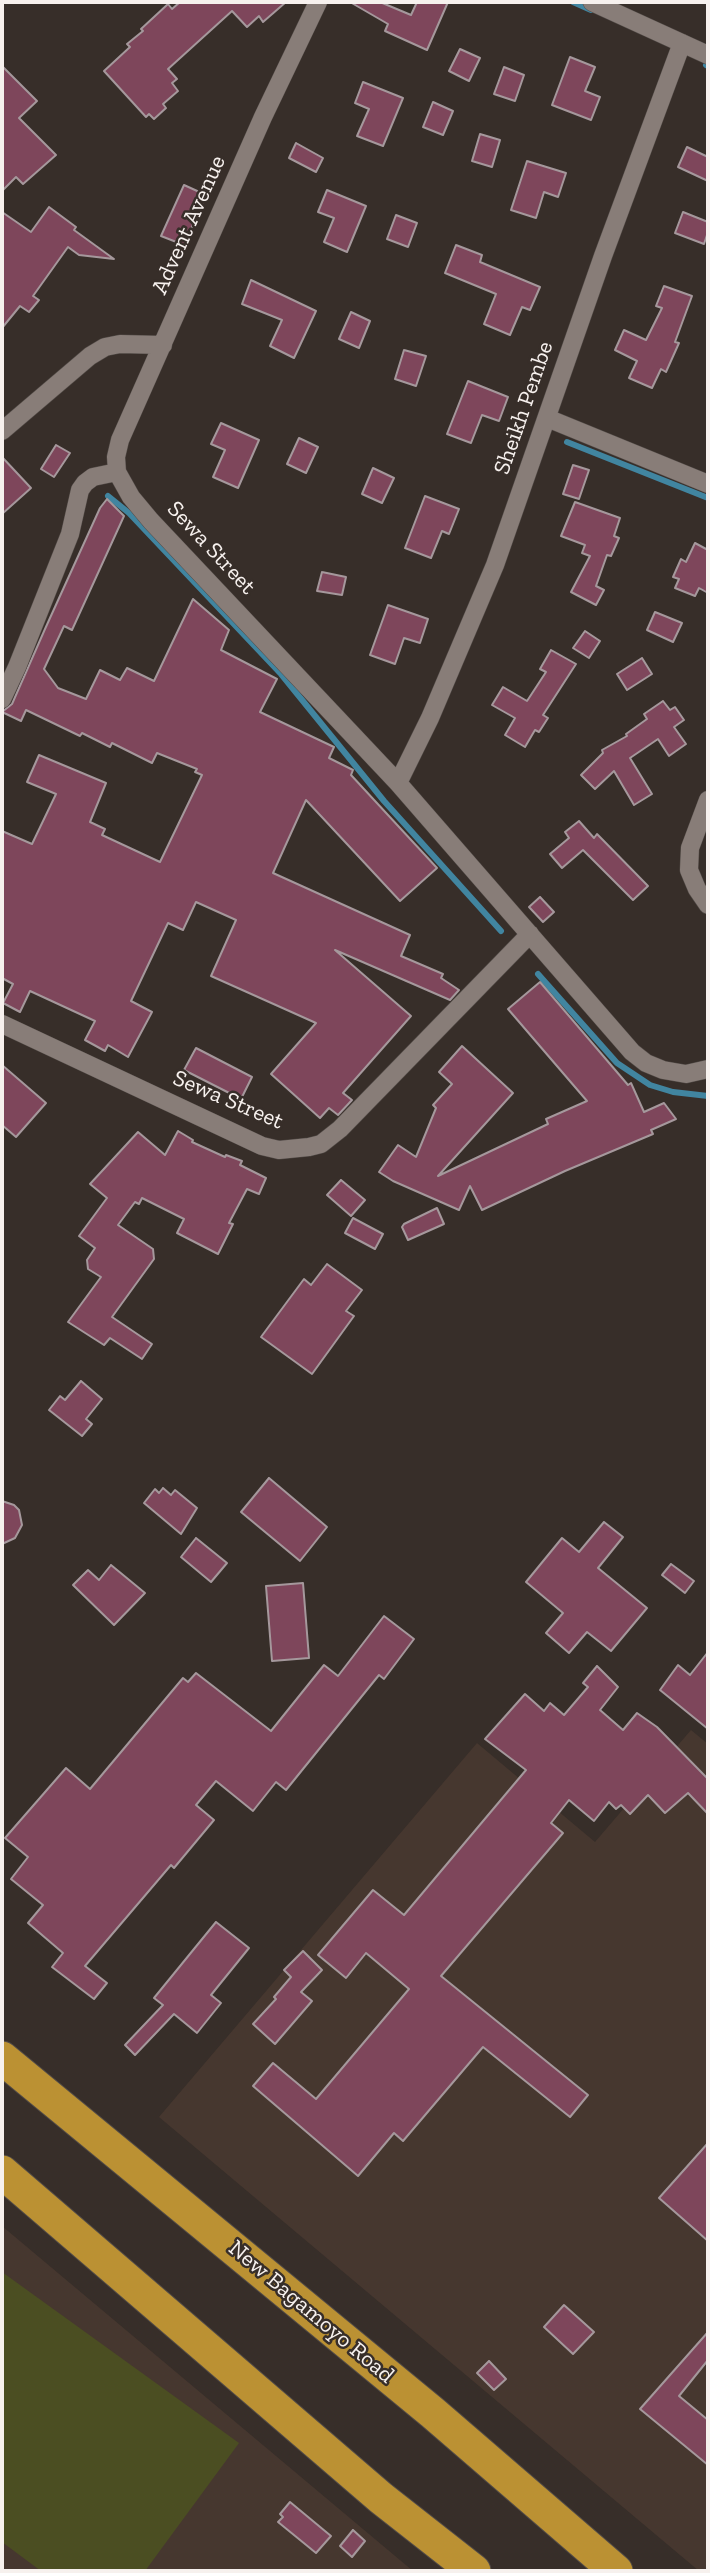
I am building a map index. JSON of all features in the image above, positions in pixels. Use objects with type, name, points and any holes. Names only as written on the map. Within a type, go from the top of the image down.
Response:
[{"type":"highway","name":"New Bagamoyo Road","points":[[2,2058],[433,2413],[616,2571]]},
{"type":"highway","points":[[2,2172],[381,2498],[474,2571]]},
{"type":"street","name":"Advent Avenue","points":[[117,472],[116,457],[120,440],[263,117],[318,2]]},
{"type":"street","points":[[592,2],[708,55]]},
{"type":"street","name":"Sheikh Pembe","points":[[398,783],[430,718],[495,565],[682,43]]},
{"type":"street","points":[[2,431],[90,356],[106,347],[120,344],[163,345]]},
{"type":"street","points":[[547,418],[708,484]]},
{"type":"street","points":[[2,699],[70,534],[80,490],[93,477],[117,472]]},
{"type":"street","name":"Sewa Street","points":[[117,472],[131,497],[151,521],[398,783],[632,1052],[646,1063],[663,1070],[686,1074],[708,1069]]},
{"type":"street","points":[[708,800],[690,848],[689,870],[708,905]]},
{"type":"street","name":"Sewa Street","points":[[2,1024],[262,1146],[279,1150],[309,1147],[321,1144],[340,1129],[530,934]]},
{"type":"shaded area","points":[[691,1730],[708,1744],[708,2571],[699,2571],[159,2117],[477,1743],[595,1842]]},
{"type":"shaded area","points":[[2,2226],[413,2571],[2,2571]]},
{"type":"green space","points":[[2,2272],[239,2443],[145,2571],[41,2571],[2,2542]]},
{"type":"building","points":[[180,2],[286,2],[263,22],[259,16],[247,27],[232,11],[168,69],[177,79],[172,83],[178,91],[163,104],[166,108],[154,119],[149,114],[146,117],[104,71],[130,47],[127,44],[143,31],[141,29],[168,4],[172,9]]},
{"type":"building","points":[[350,2],[380,2],[411,15],[417,2],[448,2],[427,50],[385,31],[388,24]]},
{"type":"building","points":[[460,49],[480,58],[469,81],[449,71]]},
{"type":"building","points":[[570,57],[595,67],[585,91],[600,97],[591,120],[552,105]]},
{"type":"building","points":[[2,66],[37,101],[19,118],[56,155],[23,184],[16,177],[2,191]]},
{"type":"building","points":[[504,67],[524,75],[515,101],[494,94]]},
{"type":"building","points":[[363,82],[403,98],[383,146],[357,136],[369,109],[355,103]]},
{"type":"building","points":[[433,102],[453,111],[443,135],[423,127]]},
{"type":"building","points":[[480,134],[500,140],[492,167],[472,161]]},
{"type":"building","points":[[296,143],[323,158],[316,172],[289,158]]},
{"type":"building","points":[[687,147],[708,157],[708,181],[678,167]]},
{"type":"building","points":[[527,161],[566,173],[558,197],[544,192],[536,218],[511,210]]},
{"type":"building","points":[[184,185],[206,195],[184,245],[161,236]]},
{"type":"building","points":[[327,190],[366,206],[347,252],[324,242],[334,218],[318,212]]},
{"type":"building","points":[[49,207],[76,227],[74,230],[114,259],[79,255],[68,247],[33,296],[39,300],[29,312],[20,306],[2,328],[2,212],[31,232]]},
{"type":"building","points":[[683,212],[708,222],[704,244],[675,233]]},
{"type":"building","points":[[396,215],[417,223],[408,247],[387,239]]},
{"type":"building","points":[[456,245],[482,255],[480,262],[540,287],[530,310],[522,307],[510,335],[484,324],[496,294],[445,273]]},
{"type":"building","points":[[251,280],[316,311],[294,358],[270,346],[282,320],[242,304]]},
{"type":"building","points":[[664,286],[692,296],[675,342],[679,343],[666,372],[661,369],[652,388],[629,378],[637,361],[615,350],[624,330],[646,340],[662,308],[656,306]]},
{"type":"building","points":[[351,312],[370,321],[359,348],[339,339]]},
{"type":"building","points":[[404,350],[426,356],[416,386],[395,379]]},
{"type":"building","points":[[468,381],[508,397],[499,421],[482,415],[471,443],[447,434]]},
{"type":"building","points":[[221,423],[259,440],[238,488],[213,477],[225,450],[211,444]]},
{"type":"building","points":[[299,438],[318,447],[306,473],[287,464]]},
{"type":"building","points":[[56,445],[70,453],[54,477],[41,469]]},
{"type":"building","points":[[2,457],[31,488],[2,514]]},
{"type":"building","points":[[573,465],[589,470],[579,499],[563,494]]},
{"type":"building","points":[[373,468],[394,478],[382,503],[362,494]]},
{"type":"building","points":[[425,496],[459,509],[449,534],[442,531],[431,558],[405,548]]},
{"type":"building","points":[[107,499],[124,516],[72,630],[64,626],[44,669],[58,688],[86,699],[100,670],[120,680],[127,668],[154,681],[193,599],[229,630],[221,650],[277,679],[260,712],[334,747],[329,758],[353,770],[351,775],[437,868],[400,901],[306,800],[273,873],[410,935],[401,956],[443,974],[441,978],[459,990],[450,1000],[335,950],[411,1016],[343,1093],[352,1100],[338,1115],[329,1108],[320,1118],[271,1074],[316,1023],[211,976],[236,920],[196,902],[183,930],[168,923],[131,1001],[152,1012],[128,1057],[108,1045],[105,1051],[85,1040],[95,1021],[30,991],[20,1012],[3,1003],[13,984],[2,978],[2,831],[32,844],[56,794],[27,782],[39,755],[106,783],[90,822],[105,829],[102,835],[160,862],[202,775],[195,772],[197,769],[157,753],[152,763],[112,743],[110,747],[82,733],[80,736],[26,710],[21,721],[2,712],[12,704],[100,508]]},
{"type":"building","points":[[575,502],[620,518],[614,536],[619,538],[611,556],[607,555],[596,586],[604,590],[596,605],[571,592],[590,556],[582,553],[585,545],[561,536]]},
{"type":"building","points":[[695,543],[708,550],[708,593],[699,588],[695,596],[675,588],[679,579],[673,577],[681,559],[686,562]]},
{"type":"building","points":[[322,572],[346,577],[342,595],[317,591]]},
{"type":"building","points":[[388,605],[428,619],[420,643],[404,638],[395,664],[370,655]]},
{"type":"building","points":[[655,612],[682,623],[673,642],[647,630]]},
{"type":"building","points":[[585,631],[600,641],[589,658],[573,648]]},
{"type":"building","points":[[551,650],[576,664],[543,715],[548,718],[539,732],[535,730],[525,747],[505,735],[515,718],[492,705],[503,687],[527,701],[546,672],[540,669]]},
{"type":"building","points":[[642,658],[652,674],[627,690],[617,674]]},
{"type":"building","points":[[663,701],[670,710],[675,707],[684,720],[674,727],[686,744],[669,756],[658,739],[630,758],[652,794],[634,805],[614,771],[595,789],[581,775],[603,753],[602,750],[627,736],[626,734],[647,719],[644,714]]},
{"type":"building","points":[[579,821],[594,838],[597,834],[648,886],[633,900],[583,850],[562,868],[550,854],[569,838],[565,832]]},
{"type":"building","points":[[540,897],[554,912],[543,922],[529,907]]},
{"type":"building","points":[[540,982],[628,1085],[631,1083],[644,1112],[664,1103],[676,1119],[651,1130],[653,1134],[482,1210],[470,1186],[459,1210],[393,1181],[379,1172],[398,1145],[416,1157],[436,1108],[433,1105],[452,1084],[439,1072],[462,1046],[513,1093],[438,1176],[548,1124],[546,1119],[587,1101],[508,1009]]},
{"type":"building","points":[[196,1048],[252,1077],[241,1099],[184,1070]]},
{"type":"building","points":[[2,1065],[46,1103],[16,1137],[2,1125]]},
{"type":"building","points":[[178,1131],[193,1140],[192,1142],[225,1157],[226,1155],[242,1161],[240,1165],[266,1178],[259,1194],[247,1189],[229,1223],[233,1224],[218,1254],[177,1233],[184,1219],[142,1198],[139,1204],[135,1202],[118,1225],[153,1249],[154,1259],[112,1317],[152,1344],[142,1359],[110,1338],[104,1345],[68,1322],[101,1277],[88,1269],[87,1260],[95,1248],[79,1236],[107,1198],[90,1184],[138,1132],[165,1155]]},
{"type":"building","points":[[341,1180],[365,1200],[351,1216],[327,1195]]},
{"type":"building","points":[[437,1208],[444,1224],[408,1240],[402,1227],[404,1224]]},
{"type":"building","points":[[353,1218],[383,1234],[375,1249],[345,1233]]},
{"type":"building","points":[[327,1264],[362,1290],[346,1311],[354,1316],[312,1374],[261,1337],[304,1279],[311,1285]]},
{"type":"building","points":[[81,1381],[102,1399],[86,1419],[92,1424],[82,1436],[49,1410],[60,1396],[65,1400]]},
{"type":"building","points":[[269,1478],[327,1527],[300,1561],[241,1512]]},
{"type":"building","points":[[163,1488],[171,1495],[175,1490],[197,1508],[181,1534],[144,1503],[155,1489],[159,1493]]},
{"type":"building","points":[[2,1501],[19,1510],[22,1525],[15,1538],[2,1544]]},
{"type":"building","points":[[604,1522],[623,1537],[598,1568],[647,1608],[611,1651],[587,1632],[569,1653],[546,1633],[563,1613],[526,1582],[562,1538],[579,1552]]},
{"type":"building","points":[[196,1538],[227,1563],[211,1582],[181,1557]]},
{"type":"building","points":[[671,1564],[694,1581],[685,1593],[662,1575]]},
{"type":"building","points":[[111,1565],[145,1593],[114,1625],[73,1585],[88,1570],[99,1580]]},
{"type":"building","points":[[303,1583],[309,1658],[272,1661],[266,1586]]},
{"type":"building","points":[[384,1616],[414,1639],[384,1679],[379,1675],[286,1790],[276,1782],[253,1811],[216,1781],[196,1805],[214,1820],[174,1868],[171,1865],[85,1966],[107,1983],[94,1999],[52,1967],[63,1953],[28,1923],[43,1905],[11,1879],[28,1857],[5,1838],[66,1768],[90,1789],[183,1678],[188,1682],[196,1673],[271,1731],[324,1665],[338,1676]]},
{"type":"building","points":[[708,1652],[708,1729],[660,1690],[678,1665],[690,1675]]},
{"type":"building","points":[[597,1666],[618,1687],[600,1710],[623,1730],[637,1713],[657,1727],[708,1779],[708,1814],[688,1793],[665,1813],[648,1795],[630,1814],[621,1805],[616,1809],[609,1802],[594,1821],[569,1800],[551,1823],[563,1833],[441,1976],[588,2095],[570,2117],[483,2047],[403,2141],[394,2133],[358,2176],[253,2086],[273,2063],[316,2099],[409,1989],[366,1953],[346,1978],[318,1955],[373,1890],[404,1915],[526,1770],[485,1739],[525,1694],[544,1711],[550,1703],[564,1715],[588,1687],[583,1683]]},
{"type":"building","points":[[216,1922],[249,1948],[211,1995],[221,2003],[197,2033],[174,2014],[135,2055],[125,2045],[163,2005],[154,1998]]},
{"type":"building","points":[[303,1951],[322,1970],[301,1992],[312,2001],[275,2044],[253,2024],[276,1999],[274,1997],[291,1977],[284,1970]]},
{"type":"building","points":[[708,2143],[708,2241],[659,2198]]},
{"type":"building","points":[[564,2305],[594,2332],[573,2354],[544,2327]]},
{"type":"building","points":[[708,2332],[708,2360],[679,2396],[708,2420],[708,2465],[640,2409]]},
{"type":"building","points":[[489,2361],[506,2379],[494,2390],[477,2373]]},
{"type":"building","points":[[290,2502],[331,2536],[316,2553],[278,2522],[283,2517],[280,2514]]},
{"type":"building","points":[[353,2530],[365,2541],[352,2557],[340,2546]]},
{"type":"waterway","points":[[573,2],[591,10]]},
{"type":"waterway","points":[[567,442],[708,498]]},
{"type":"waterway","points":[[108,496],[129,513],[281,674],[384,801],[501,931]]},
{"type":"waterway","points":[[538,974],[617,1063],[650,1085],[673,1092],[708,1096]]}]
